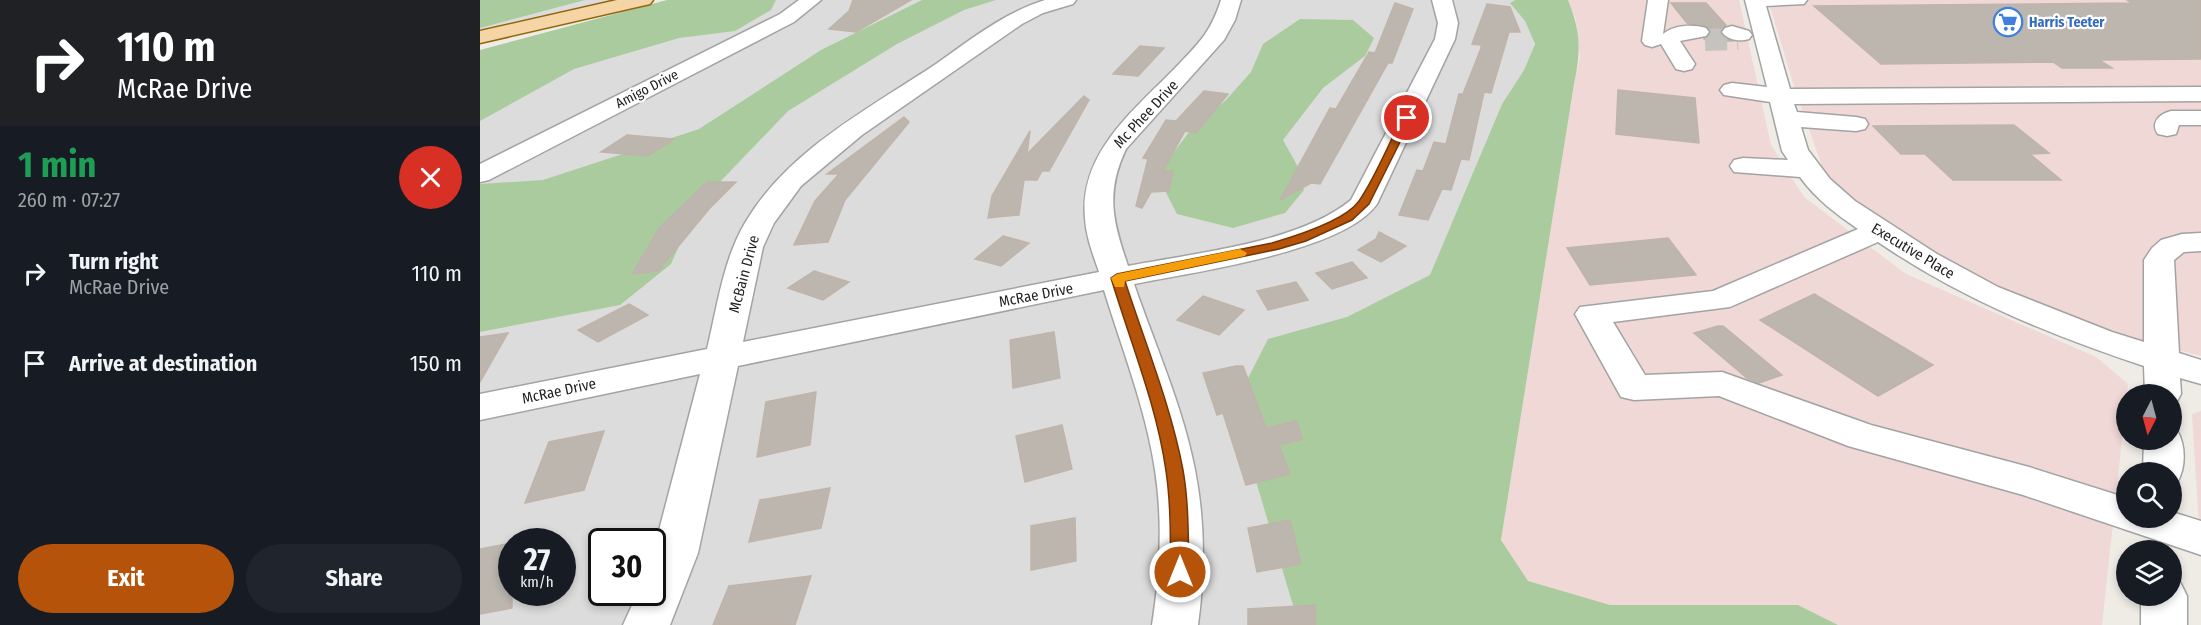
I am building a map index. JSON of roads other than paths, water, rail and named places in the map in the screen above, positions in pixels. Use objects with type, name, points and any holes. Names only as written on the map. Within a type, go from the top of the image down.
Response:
[{"type":"main road","points":[[480,37],[643,0]]},
{"type":"street","name":"Amigo Drive","points":[[480,174],[787,18],[811,0]]},
{"type":"street","name":"McBain Drive","points":[[646,625],[655,609],[676,553],[748,247],[754,231],[769,207],[786,185],[831,145],[1015,20],[1036,9],[1066,0]]},
{"type":"street","name":"Mc Phee Drive","points":[[1175,625],[1180,590],[1180,518],[1175,470],[1161,416],[1101,231],[1097,208],[1098,186],[1104,165],[1115,146],[1217,36],[1231,0]]},
{"type":"street","name":"McRae Drive","points":[[480,407],[1274,246],[1326,228],[1356,211],[1363,204],[1445,39],[1448,23],[1443,0]]},
{"type":"street","points":[[1658,0],[1664,39],[1684,64]]},
{"type":"street","points":[[1755,0],[1797,0]]},
{"type":"street","name":"Executive Place","points":[[1755,0],[1742,36],[1784,108],[1795,151],[1807,169],[1837,200],[1878,231],[1926,261],[1987,294],[2050,321],[2163,378],[2201,372]]},
{"type":"street","points":[[1664,39],[1677,33],[1702,36]]},
{"type":"street","points":[[1732,90],[1784,108],[1856,124]]},
{"type":"street","points":[[1784,108],[1893,99],[2201,94]]},
{"type":"street","points":[[2168,129],[2167,123],[2171,118],[2201,118]]},
{"type":"street","points":[[1743,166],[1807,169]]},
{"type":"street","points":[[1878,231],[1719,300],[1592,314],[1634,387],[1722,384],[1862,436],[2030,482],[2116,512]]},
{"type":"street","points":[[2163,378],[2159,260],[2163,251],[2177,243],[2201,242]]},
{"type":"street","points":[[2164,606],[2164,625]]},
{"type":"tunnel","points":[[1705,40],[1738,39]]},
{"type":"place","name":"Harris Teeter","points":[[2008,22]]}]
